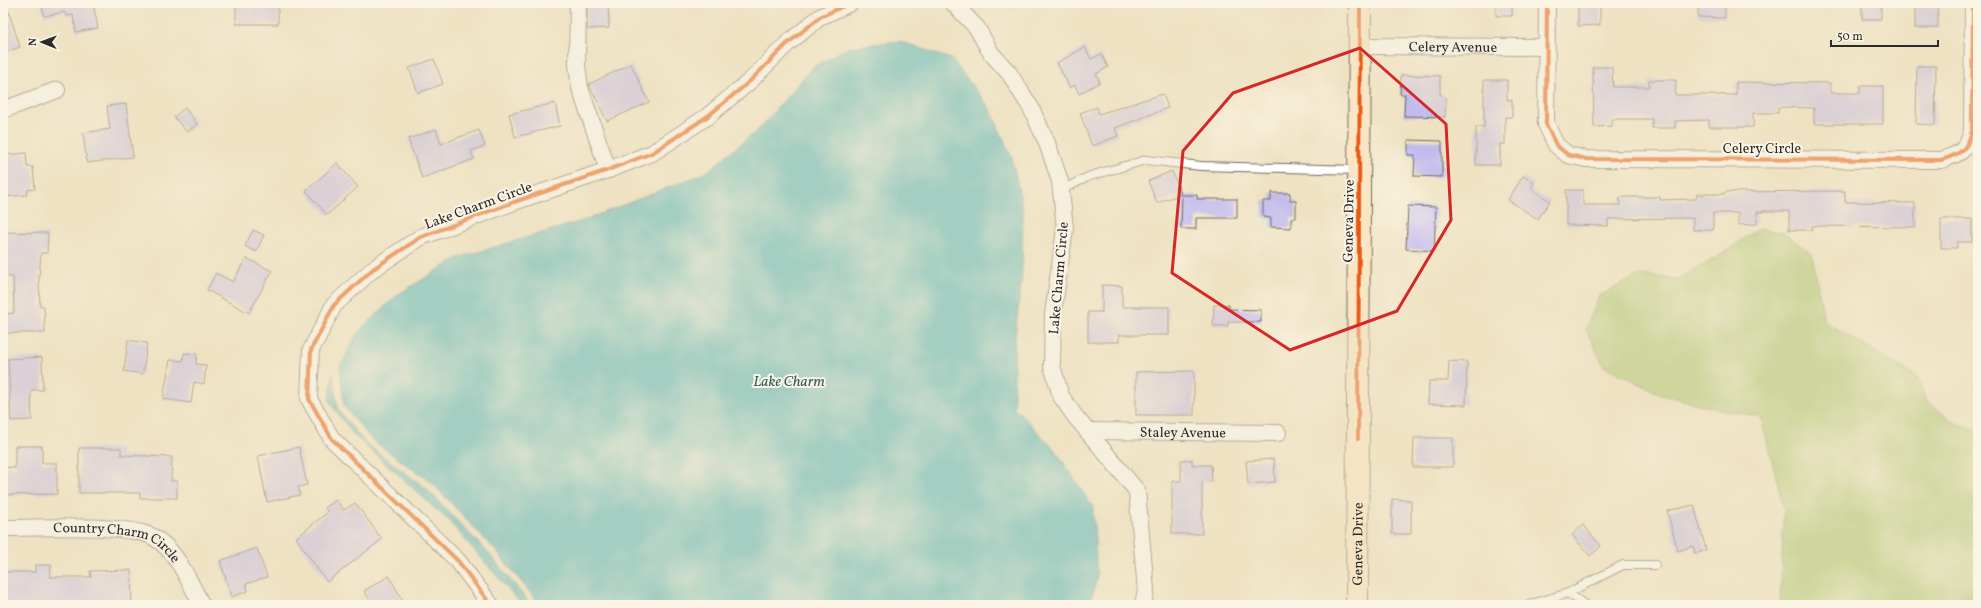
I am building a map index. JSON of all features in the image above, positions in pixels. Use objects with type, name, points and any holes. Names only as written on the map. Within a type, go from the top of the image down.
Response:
[{"type":"main road","name":"Geneva Drive","points":[[1357,605],[1361,46],[1360,3]]},
{"type":"street","points":[[578,3],[577,65],[580,88],[608,170]]},
{"type":"street","name":"Lake Charm Circle","points":[[491,605],[458,561],[332,438],[309,399],[311,350],[334,305],[373,269],[421,237],[652,153],[708,116],[750,81],[787,44],[820,17],[850,3]]},
{"type":"street","name":"Lake Charm Circle","points":[[953,3],[977,28],[991,54],[1009,74],[1031,108],[1047,143],[1060,181],[1065,229],[1053,314],[1052,366],[1061,396],[1087,431],[1137,492],[1146,590],[1143,605]]},
{"type":"street","name":"Celery Circle","points":[[1547,3],[1546,124],[1556,145],[1568,155],[1586,159],[1941,160],[1956,155],[1968,146],[1972,131],[1972,3]]},
{"type":"street","name":"Celery Avenue","points":[[1361,46],[1546,48]]},
{"type":"street","points":[[3,110],[57,90]]},
{"type":"street","name":"Staley Avenue","points":[[1087,431],[1278,433]]},
{"type":"street","name":"Country Charm Circle","points":[[3,528],[126,529],[154,538],[175,557],[202,605]]},
{"type":"lane","points":[[1061,190],[1090,176],[1146,160],[1201,166],[1360,170]]},
{"type":"lane","points":[[1529,605],[1568,593],[1623,565],[1655,565]]},
{"type":"lane","points":[[1568,593],[1585,605]]},
{"type":"highlighted area","points":[[1360,48],[1446,124],[1451,220],[1397,311],[1290,350],[1172,273],[1183,151],[1233,93]]},
{"type":"green space","points":[[1758,229],[1782,232],[1812,254],[1824,321],[1917,377],[1926,401],[1955,423],[1978,430],[1978,605],[1780,605],[1784,509],[1761,417],[1709,407],[1661,394],[1604,366],[1586,329],[1599,296],[1639,275],[1678,279],[1721,255]]},
{"type":"water","name":"Lake Charm","points":[[899,41],[951,59],[990,108],[1012,158],[1023,210],[1022,273],[1014,347],[1014,407],[1056,451],[1093,507],[1097,575],[1090,605],[540,605],[497,552],[432,483],[371,439],[344,406],[340,367],[358,332],[397,295],[458,258],[582,221],[705,173],[759,129],[813,67],[849,47]]},
{"type":"water","points":[[333,374],[338,410],[366,444],[426,488],[491,556],[531,605],[522,605],[449,521],[353,434],[329,401]]},
{"type":"building","points":[[3,3],[6,3],[20,47],[3,53]]},
{"type":"building","points":[[41,3],[93,3],[98,28],[76,32],[73,15],[66,16],[65,12],[44,16]]},
{"type":"building","points":[[236,3],[278,3],[278,24],[236,24]]},
{"type":"building","points":[[587,3],[608,3],[609,28],[587,29]]},
{"type":"building","points":[[1496,3],[1512,3],[1512,16],[1496,16]]},
{"type":"building","points":[[1578,3],[1600,3],[1600,25],[1578,26]]},
{"type":"building","points":[[1698,3],[1725,3],[1725,18],[1698,17]]},
{"type":"building","points":[[1862,3],[1881,3],[1881,19],[1862,19]]},
{"type":"building","points":[[1915,3],[1938,3],[1938,28],[1915,28]]},
{"type":"building","points":[[1085,47],[1091,59],[1101,54],[1108,67],[1096,74],[1100,82],[1079,94],[1075,85],[1070,88],[1057,63]]},
{"type":"building","points":[[434,59],[443,84],[418,93],[409,68]]},
{"type":"building","points":[[631,64],[649,102],[607,121],[589,84]]},
{"type":"building","points":[[1917,66],[1936,66],[1935,125],[1916,124]]},
{"type":"building","points":[[1593,67],[1612,67],[1613,87],[1649,87],[1649,80],[1676,80],[1675,95],[1736,95],[1736,82],[1830,83],[1830,93],[1860,93],[1860,86],[1883,86],[1883,124],[1814,124],[1814,108],[1778,107],[1778,113],[1753,113],[1753,127],[1709,127],[1709,120],[1675,121],[1675,128],[1652,128],[1652,119],[1612,119],[1612,126],[1594,127]]},
{"type":"building","points":[[1401,75],[1440,76],[1440,94],[1446,99],[1445,117],[1404,116],[1405,94],[1400,94]]},
{"type":"building","points":[[1484,80],[1507,80],[1507,100],[1512,100],[1512,117],[1505,117],[1505,144],[1500,144],[1500,165],[1476,165],[1476,127],[1484,127]]},
{"type":"building","points":[[1163,94],[1168,108],[1115,128],[1118,136],[1092,146],[1080,113],[1097,107],[1099,114]]},
{"type":"building","points":[[555,103],[560,126],[515,137],[509,114]]},
{"type":"building","points":[[126,104],[133,157],[87,163],[83,133],[110,129],[107,106]]},
{"type":"building","points":[[185,108],[197,124],[187,132],[174,117]]},
{"type":"building","points":[[436,129],[441,144],[479,130],[485,146],[471,151],[474,159],[422,178],[408,139]]},
{"type":"building","points":[[1408,140],[1442,141],[1442,177],[1414,176],[1415,155],[1408,155]]},
{"type":"building","points":[[26,153],[27,167],[33,167],[35,189],[27,190],[27,195],[3,197],[3,155]]},
{"type":"building","points":[[337,163],[358,187],[327,215],[306,191]]},
{"type":"building","points":[[1172,171],[1181,194],[1157,203],[1148,181]]},
{"type":"building","points":[[1523,176],[1534,183],[1531,189],[1550,201],[1538,219],[1508,200]]},
{"type":"building","points":[[1566,190],[1583,190],[1583,205],[1620,205],[1620,197],[1660,197],[1660,200],[1696,199],[1697,194],[1725,194],[1725,192],[1845,191],[1845,202],[1915,203],[1915,227],[1812,226],[1812,230],[1789,230],[1789,211],[1757,212],[1757,224],[1738,225],[1738,213],[1713,213],[1713,230],[1693,230],[1693,218],[1608,219],[1608,226],[1566,225]]},
{"type":"building","points":[[1271,193],[1290,193],[1290,201],[1296,201],[1296,218],[1291,218],[1291,228],[1271,227],[1271,218],[1263,217],[1263,201],[1271,201]]},
{"type":"building","points":[[1182,195],[1197,195],[1197,199],[1237,199],[1237,218],[1196,218],[1196,229],[1181,229]]},
{"type":"building","points":[[1408,206],[1436,207],[1434,251],[1406,249]]},
{"type":"building","points":[[1941,219],[1972,219],[1972,242],[1957,242],[1957,248],[1941,248]]},
{"type":"building","points":[[253,230],[264,235],[256,252],[245,246]]},
{"type":"building","points":[[3,232],[48,233],[47,253],[41,253],[39,277],[40,306],[44,306],[45,333],[3,333],[3,314],[14,313],[13,277],[3,276]]},
{"type":"building","points":[[246,258],[272,271],[249,313],[207,290],[216,273],[233,282]]},
{"type":"building","points":[[1102,285],[1122,286],[1122,307],[1169,307],[1169,335],[1119,335],[1119,342],[1088,342],[1088,312],[1102,312]]},
{"type":"building","points":[[1214,305],[1229,305],[1229,309],[1261,310],[1261,322],[1228,322],[1228,326],[1213,326]]},
{"type":"building","points":[[128,340],[147,343],[143,374],[124,371]]},
{"type":"building","points":[[184,353],[197,354],[196,364],[206,365],[204,384],[194,382],[191,403],[163,399],[170,360],[183,361]]},
{"type":"building","points":[[42,357],[43,390],[31,390],[32,420],[11,421],[8,359]]},
{"type":"building","points":[[1449,361],[1467,362],[1466,405],[1428,404],[1429,381],[1448,381]]},
{"type":"building","points":[[1194,371],[1194,415],[1136,415],[1136,372]]},
{"type":"building","points":[[1414,438],[1453,438],[1453,467],[1413,467]]},
{"type":"building","points":[[15,446],[42,446],[42,463],[57,463],[57,494],[3,495],[3,467],[15,468]]},
{"type":"building","points":[[299,447],[307,485],[298,487],[300,495],[267,502],[258,456]]},
{"type":"building","points":[[79,448],[121,448],[121,455],[172,457],[171,481],[177,481],[177,498],[140,498],[140,493],[79,493]]},
{"type":"building","points":[[1274,459],[1275,482],[1248,484],[1246,461]]},
{"type":"building","points":[[1181,460],[1192,460],[1192,465],[1211,465],[1212,481],[1202,482],[1202,534],[1172,534],[1172,481],[1181,481]]},
{"type":"building","points":[[1392,499],[1411,500],[1411,534],[1392,534]]},
{"type":"building","points":[[336,500],[344,510],[355,503],[382,539],[327,582],[296,538],[328,512],[325,508]]},
{"type":"building","points":[[1694,505],[1706,550],[1695,553],[1693,546],[1678,551],[1667,511]]},
{"type":"building","points":[[1583,525],[1601,546],[1590,556],[1572,535]]},
{"type":"building","points":[[257,548],[267,577],[246,584],[248,591],[232,597],[220,561]]},
{"type":"building","points":[[35,565],[51,565],[50,577],[91,577],[90,571],[131,570],[132,605],[105,605],[105,603],[3,605],[3,572],[35,572]]},
{"type":"building","points":[[389,576],[405,605],[373,605],[364,591]]},
{"type":"cycle path","points":[[491,605],[458,561],[332,439],[309,399],[311,350],[334,305],[373,269],[421,237],[652,153],[708,116],[750,81],[787,44],[820,17],[850,3]]},
{"type":"cycle path","points":[[1358,439],[1360,3]]},
{"type":"cycle path","points":[[1547,3],[1546,124],[1556,145],[1568,155],[1586,159],[1941,160],[1962,151],[1968,143],[1972,131],[1973,3]]}]
